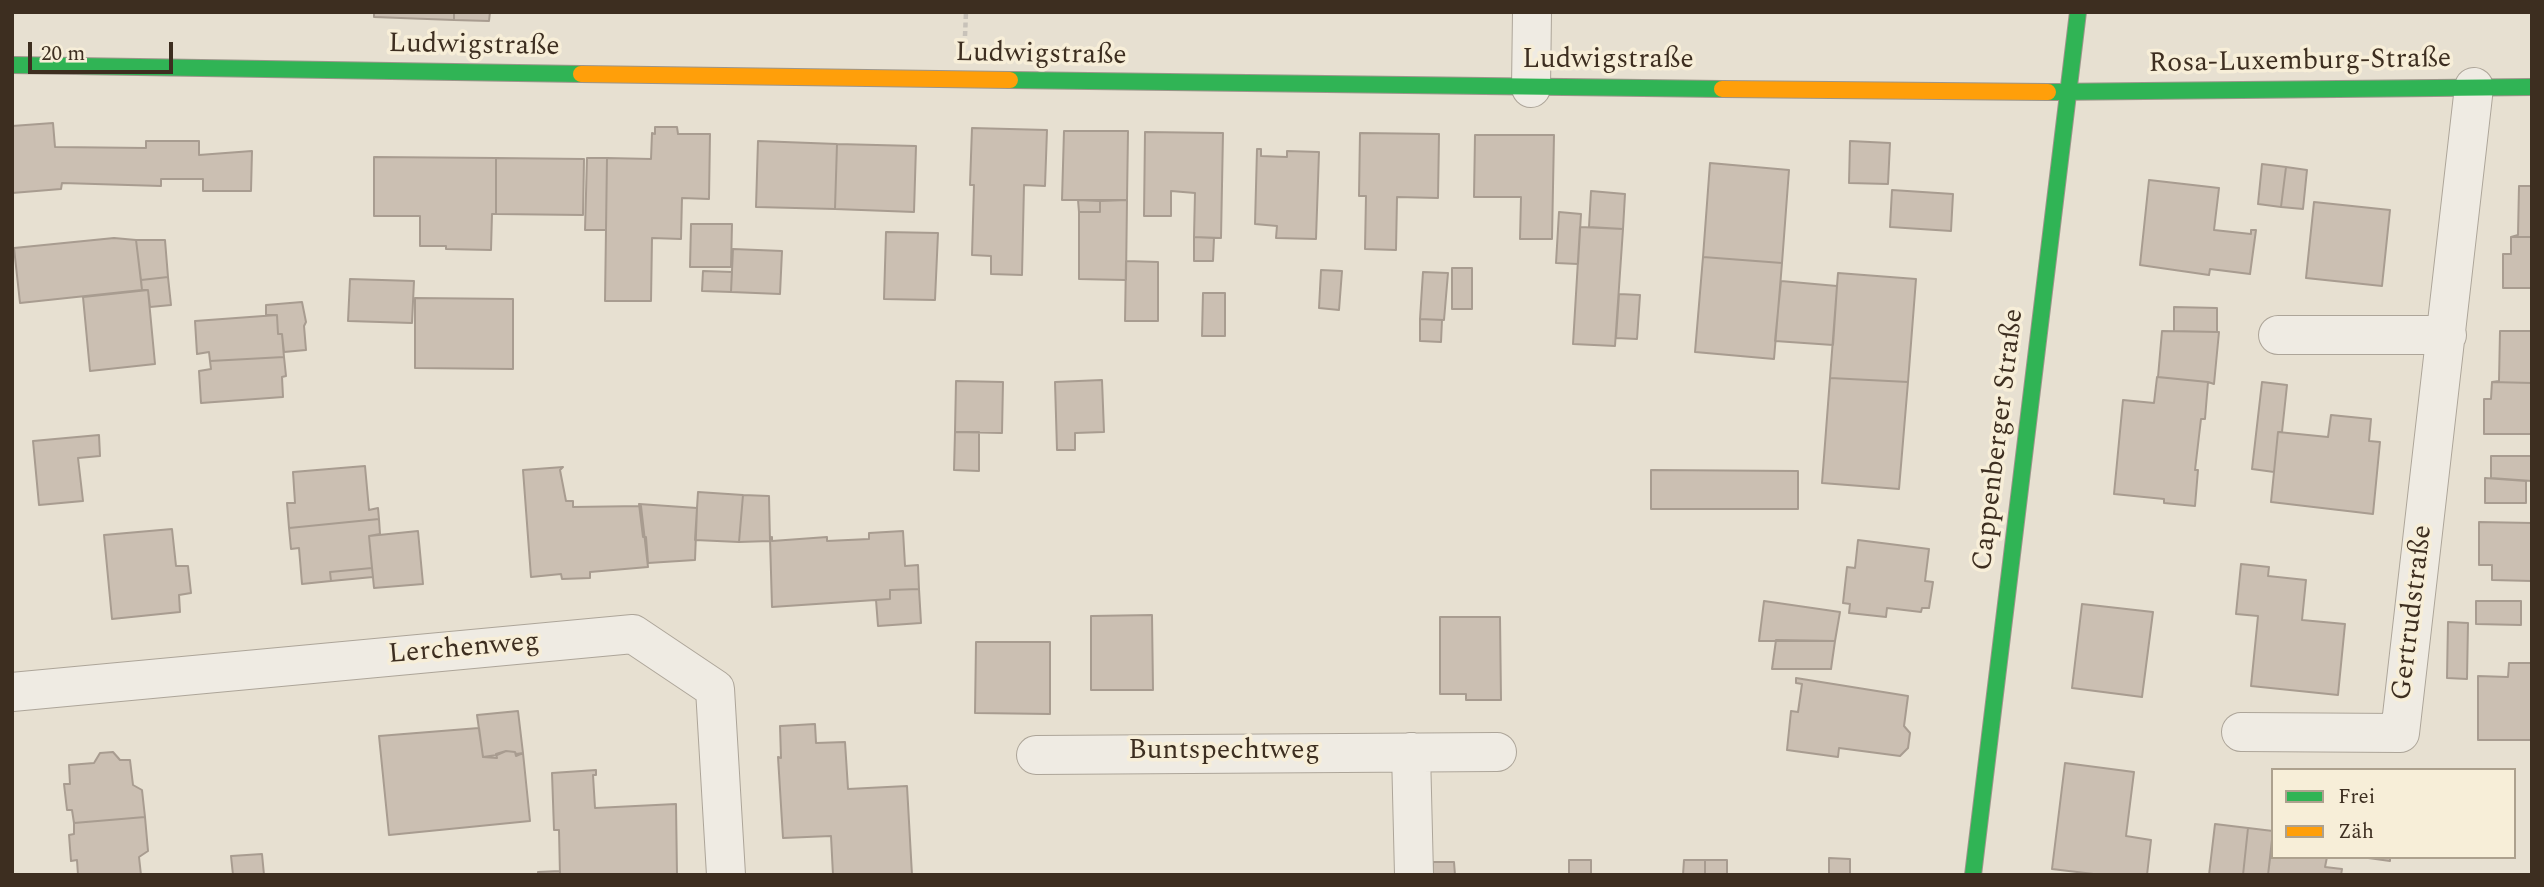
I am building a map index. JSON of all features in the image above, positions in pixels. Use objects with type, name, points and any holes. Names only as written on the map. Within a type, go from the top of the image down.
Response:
[{"type":"street","points":[[1531,88],[1532,12]]},
{"type":"street","name":"Cappenberger Straße","points":[[1973,875],[2078,12]]},
{"type":"street","name":"Ludwigstraße","points":[[12,65],[1531,88],[2069,92]]},
{"type":"street","name":"Gertrudstraße","points":[[2241,732],[2400,733],[2474,87]]},
{"type":"street","name":"Rosa-Luxemburg-Straße","points":[[2069,92],[2532,87]]},
{"type":"street","points":[[2278,335],[2447,335]]},
{"type":"street","name":"Lerchenweg","points":[[12,692],[633,634],[715,689],[726,875]]},
{"type":"street","points":[[1411,752],[1414,875]]},
{"type":"street","name":"Buntspechtweg","points":[[1036,755],[1497,752]]},
{"type":"building","points":[[374,12],[454,12],[454,20],[374,17]]},
{"type":"building","points":[[454,12],[490,12],[489,21],[454,20]]},
{"type":"building","points":[[53,123],[55,147],[146,148],[146,141],[199,141],[199,155],[252,151],[251,191],[203,191],[203,179],[161,179],[161,186],[62,183],[61,189],[12,193],[12,126]]},
{"type":"building","points":[[655,127],[677,127],[678,134],[710,134],[709,199],[682,198],[681,239],[652,238],[651,301],[605,301],[607,158],[651,159],[652,133],[655,134]]},
{"type":"building","points":[[972,128],[1047,130],[1045,186],[1024,185],[1022,275],[991,274],[991,256],[972,255]]},
{"type":"building","points":[[1064,131],[1128,131],[1127,200],[1062,200]]},
{"type":"building","points":[[1145,132],[1223,133],[1221,238],[1194,237],[1195,193],[1171,191],[1171,216],[1144,216]]},
{"type":"building","points":[[1360,133],[1439,134],[1438,198],[1397,197],[1396,250],[1365,249],[1366,196],[1359,196]]},
{"type":"building","points":[[1475,135],[1554,135],[1552,239],[1520,239],[1521,197],[1474,197]]},
{"type":"building","points":[[758,141],[837,144],[835,209],[756,207]]},
{"type":"building","points":[[1850,141],[1890,143],[1888,184],[1849,183]]},
{"type":"building","points":[[837,144],[916,146],[914,212],[835,209]]},
{"type":"building","points":[[1257,149],[1261,149],[1261,156],[1287,157],[1287,151],[1319,152],[1316,239],[1276,238],[1277,226],[1255,224]]},
{"type":"building","points":[[374,157],[496,158],[496,214],[492,214],[491,250],[420,246],[420,216],[374,216]]},
{"type":"building","points":[[496,158],[584,159],[583,215],[496,214]]},
{"type":"building","points":[[587,158],[607,158],[606,230],[585,230]]},
{"type":"building","points":[[1710,163],[1789,170],[1782,263],[1703,257]]},
{"type":"building","points":[[2262,164],[2286,167],[2281,207],[2258,204]]},
{"type":"building","points":[[2286,167],[2307,170],[2303,209],[2281,207]]},
{"type":"building","points":[[2149,180],[2219,188],[2214,230],[2251,234],[2251,230],[2256,230],[2250,274],[2210,269],[2209,275],[2140,265]]},
{"type":"building","points":[[2519,186],[2532,186],[2532,237],[2511,237],[2518,235]]},
{"type":"building","points":[[1892,190],[1953,194],[1951,231],[1890,227]]},
{"type":"building","points":[[1591,191],[1625,194],[1623,229],[1589,227]]},
{"type":"building","points":[[1078,200],[1100,201],[1100,212],[1079,212]]},
{"type":"building","points":[[1127,200],[1126,280],[1079,279],[1079,212],[1100,212],[1100,201]]},
{"type":"building","points":[[2314,202],[2390,210],[2382,286],[2306,278]]},
{"type":"building","points":[[1559,212],[1581,214],[1578,264],[1556,263]]},
{"type":"building","points":[[691,224],[732,224],[731,267],[690,267]]},
{"type":"building","points":[[1580,227],[1623,229],[1615,346],[1573,344]]},
{"type":"building","points":[[886,232],[938,233],[935,300],[884,299]]},
{"type":"building","points":[[1194,237],[1214,238],[1213,261],[1194,261]]},
{"type":"building","points":[[2511,237],[2532,237],[2532,288],[2503,288],[2503,254],[2511,254]]},
{"type":"building","points":[[114,238],[136,240],[142,290],[20,303],[14,248]]},
{"type":"building","points":[[136,240],[165,240],[168,277],[141,280]]},
{"type":"building","points":[[733,249],[782,251],[780,294],[731,292]]},
{"type":"building","points":[[1703,257],[1782,263],[1774,359],[1695,352]]},
{"type":"building","points":[[1126,261],[1158,262],[1158,321],[1125,321]]},
{"type":"building","points":[[1452,268],[1472,268],[1472,309],[1452,309]]},
{"type":"building","points":[[1321,270],[1342,271],[1339,310],[1319,308]]},
{"type":"building","points":[[703,271],[732,272],[731,292],[702,291]]},
{"type":"building","points":[[1423,272],[1448,273],[1444,320],[1420,319]]},
{"type":"building","points":[[1838,273],[1916,279],[1908,382],[1830,378]]},
{"type":"building","points":[[168,277],[171,305],[150,307],[148,290],[142,290],[141,280]]},
{"type":"building","points":[[350,279],[414,281],[412,323],[348,321]]},
{"type":"building","points":[[1781,281],[1837,286],[1833,345],[1775,341]]},
{"type":"building","points":[[148,290],[155,364],[90,371],[83,297]]},
{"type":"building","points":[[1203,293],[1225,293],[1225,336],[1202,336]]},
{"type":"building","points":[[1619,294],[1640,295],[1637,339],[1616,338]]},
{"type":"building","points":[[415,298],[513,299],[513,369],[415,368]]},
{"type":"building","points":[[302,302],[306,322],[306,350],[284,352],[282,334],[278,334],[277,315],[266,315],[266,305]]},
{"type":"building","points":[[2174,307],[2217,308],[2217,332],[2174,331]]},
{"type":"building","points":[[277,315],[278,334],[282,334],[284,357],[210,361],[209,352],[197,354],[195,321]]},
{"type":"building","points":[[1420,319],[1442,320],[1441,342],[1420,341]]},
{"type":"building","points":[[2162,331],[2219,332],[2214,384],[2158,377]]},
{"type":"building","points":[[2500,331],[2532,331],[2532,383],[2492,382],[2499,381]]},
{"type":"building","points":[[284,357],[286,376],[282,377],[283,397],[201,403],[199,371],[211,369],[210,361]]},
{"type":"building","points":[[2157,377],[2208,382],[2205,419],[2201,419],[2195,470],[2198,470],[2195,506],[2164,503],[2164,499],[2114,494],[2123,400],[2154,403]]},
{"type":"building","points":[[1830,378],[1908,382],[1899,489],[1822,483]]},
{"type":"building","points":[[1102,380],[1104,432],[1075,433],[1075,450],[1057,450],[1055,382]]},
{"type":"building","points":[[956,381],[1003,382],[1002,433],[955,432]]},
{"type":"building","points":[[2262,382],[2287,385],[2274,472],[2252,469]]},
{"type":"building","points":[[2492,382],[2532,383],[2532,434],[2484,434],[2484,399],[2491,399]]},
{"type":"building","points":[[2331,415],[2371,419],[2369,441],[2380,442],[2373,514],[2271,502],[2278,432],[2328,437]]},
{"type":"building","points":[[955,432],[979,432],[979,471],[954,470]]},
{"type":"building","points":[[99,435],[100,456],[78,458],[83,501],[39,505],[33,441]]},
{"type":"building","points":[[2491,456],[2532,456],[2532,481],[2491,478]]},
{"type":"building","points":[[365,466],[369,510],[378,508],[379,519],[289,528],[287,503],[295,503],[293,472]]},
{"type":"building","points":[[563,467],[560,470],[566,501],[573,501],[573,507],[641,506],[648,567],[590,572],[590,578],[562,579],[561,574],[531,577],[523,470]]},
{"type":"building","points":[[1651,470],[1798,471],[1798,509],[1651,509]]},
{"type":"building","points":[[2485,478],[2526,481],[2526,503],[2485,503]]},
{"type":"building","points":[[698,492],[743,495],[739,542],[695,540]]},
{"type":"building","points":[[743,495],[769,496],[770,541],[739,542]]},
{"type":"building","points":[[639,504],[697,508],[695,560],[648,563]]},
{"type":"building","points":[[379,519],[380,534],[369,536],[372,568],[330,572],[331,581],[302,584],[299,548],[291,549],[289,528]]},
{"type":"building","points":[[2479,522],[2532,523],[2532,581],[2492,580],[2492,565],[2479,565]]},
{"type":"building","points":[[172,529],[176,566],[188,566],[191,593],[179,595],[180,612],[112,619],[104,535]]},
{"type":"building","points":[[418,531],[423,584],[374,588],[369,536]]},
{"type":"building","points":[[903,531],[905,566],[918,565],[919,589],[890,590],[890,599],[772,607],[770,538],[772,537],[772,541],[827,537],[827,541],[869,539],[869,533]]},
{"type":"building","points":[[1858,540],[1929,549],[1925,581],[1933,582],[1929,608],[1922,608],[1921,612],[1887,608],[1886,617],[1849,613],[1850,604],[1843,603],[1847,567],[1855,568]]},
{"type":"building","points":[[2241,564],[2269,567],[2268,576],[2306,580],[2302,620],[2345,624],[2338,695],[2251,686],[2258,616],[2236,614]]},
{"type":"building","points":[[372,568],[373,577],[331,581],[330,572]]},
{"type":"building","points":[[919,589],[921,623],[878,626],[876,600],[890,599],[890,590]]},
{"type":"building","points":[[1764,601],[1840,612],[1835,641],[1759,641]]},
{"type":"building","points":[[2476,601],[2521,601],[2521,625],[2476,624]]},
{"type":"building","points":[[2082,604],[2153,612],[2142,697],[2072,688]]},
{"type":"building","points":[[1152,615],[1153,690],[1091,690],[1091,616]]},
{"type":"building","points":[[1440,617],[1500,617],[1501,700],[1466,700],[1466,694],[1440,694]]},
{"type":"building","points":[[2448,622],[2468,623],[2467,679],[2447,678]]},
{"type":"building","points":[[1776,640],[1835,641],[1831,669],[1772,669]]},
{"type":"building","points":[[976,642],[1050,642],[1050,714],[975,713]]},
{"type":"building","points":[[2509,663],[2532,663],[2532,740],[2478,740],[2478,676],[2508,677]]},
{"type":"building","points":[[1796,678],[1908,696],[1904,726],[1910,733],[1908,748],[1900,756],[1839,748],[1838,757],[1787,750],[1791,711],[1798,712],[1802,684],[1796,683]]},
{"type":"building","points":[[518,711],[523,753],[506,751],[483,757],[477,715]]},
{"type":"building","points":[[815,724],[816,743],[845,742],[848,789],[907,786],[912,875],[833,875],[831,836],[783,838],[778,757],[781,758],[780,726]]},
{"type":"building","points":[[479,728],[483,757],[497,758],[496,754],[506,751],[515,752],[516,756],[523,753],[530,821],[389,835],[379,736]]},
{"type":"building","points":[[113,752],[120,760],[130,760],[133,785],[142,790],[145,817],[74,823],[72,810],[67,810],[64,784],[70,784],[69,765],[94,763],[100,753]]},
{"type":"building","points":[[2065,763],[2134,772],[2126,836],[2151,840],[2147,875],[2102,875],[2052,869]]},
{"type":"building","points":[[596,770],[596,775],[593,775],[595,808],[676,804],[677,875],[560,875],[559,830],[554,830],[552,773]]},
{"type":"building","points":[[145,817],[148,851],[139,857],[141,875],[78,875],[77,860],[71,861],[69,835],[74,834],[74,823]]},
{"type":"building","points":[[2215,824],[2248,828],[2243,875],[2209,875]]},
{"type":"building","points":[[2248,828],[2271,831],[2268,875],[2243,875]]},
{"type":"building","points":[[2271,850],[2271,859],[2327,859],[2325,867],[2342,869],[2341,875],[2268,875]]},
{"type":"building","points":[[262,854],[264,875],[233,875],[231,856]]},
{"type":"building","points":[[1829,858],[1850,859],[1850,875],[1829,875]]},
{"type":"building","points":[[1569,860],[1591,860],[1591,875],[1569,875]]},
{"type":"building","points":[[1684,860],[1705,860],[1705,875],[1683,875]]},
{"type":"building","points":[[1705,860],[1727,860],[1727,875],[1705,875]]},
{"type":"building","points":[[1433,862],[1454,862],[1455,875],[1433,875]]},
{"type":"building","points":[[560,871],[560,875],[538,875],[538,872]]},
{"type":"traffic: fast","points":[[1973,875],[2078,12]]},
{"type":"traffic: fast","points":[[12,65],[581,74]]},
{"type":"traffic: fast","points":[[1010,80],[1722,89]]},
{"type":"traffic: fast","points":[[2048,92],[2532,87]]},
{"type":"traffic: slow","points":[[581,74],[1010,80]]},
{"type":"traffic: slow","points":[[1722,89],[2048,92]]}]
